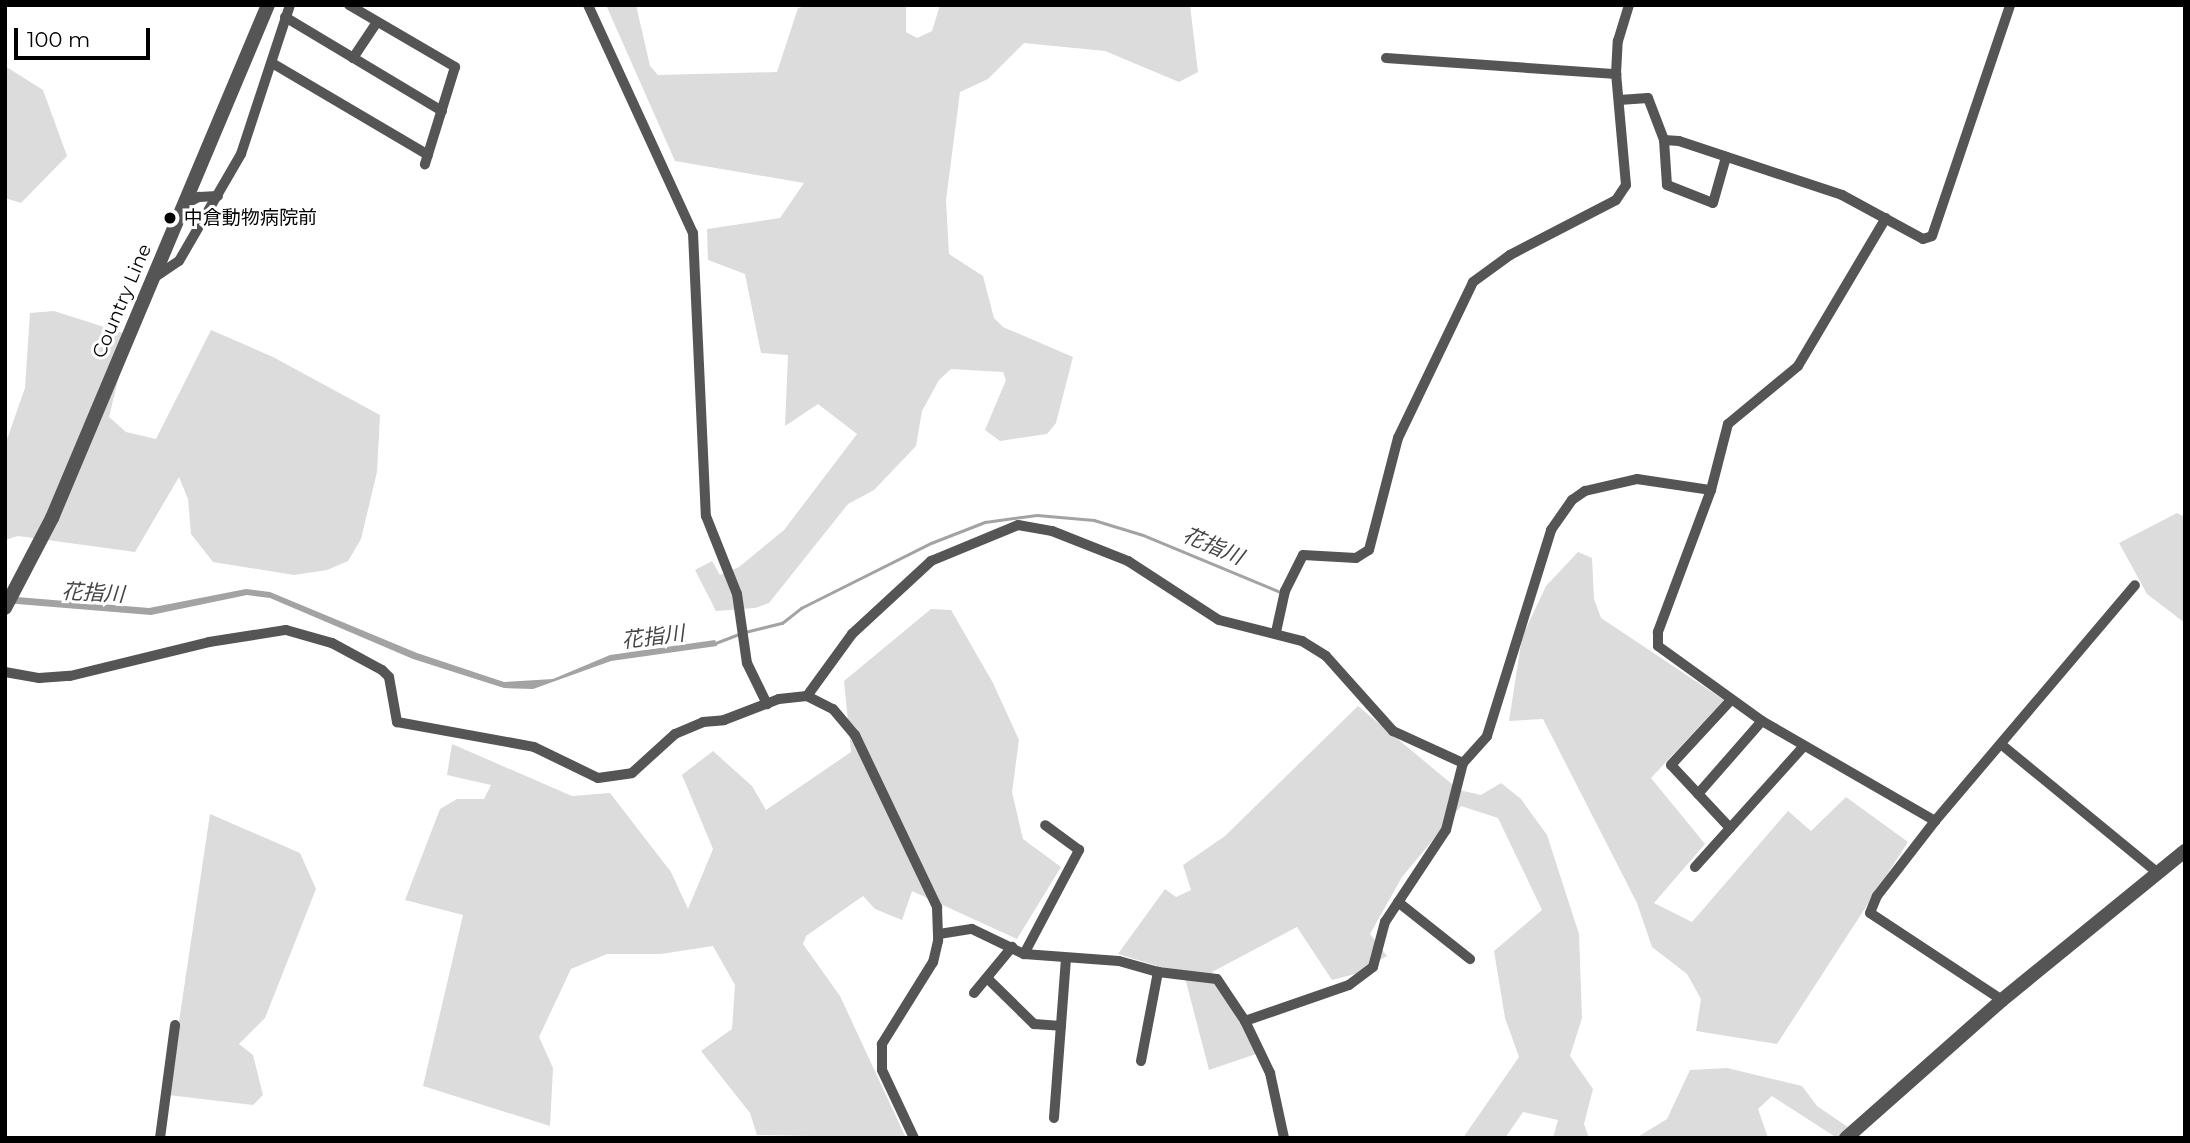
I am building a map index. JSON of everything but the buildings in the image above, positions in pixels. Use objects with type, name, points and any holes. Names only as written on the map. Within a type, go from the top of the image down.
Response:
[{"type":"street","name":"Country Line","points":[[5,608],[52,518],[268,5]]},
{"type":"street","points":[[152,279],[179,261],[241,154],[290,5]]},
{"type":"street","points":[[272,63],[426,160],[455,67],[349,5]]},
{"type":"street","points":[[588,5],[693,233],[706,516],[737,594],[747,663],[767,704]]},
{"type":"street","points":[[1276,632],[1285,591],[1303,555],[1356,558],[1369,551],[1398,438],[1473,282],[1510,255],[1616,200],[1626,185],[1616,74],[1618,41],[1629,5]]},
{"type":"street","points":[[1664,140],[1679,141],[1842,195],[1923,239],[1932,236],[2010,5]]},
{"type":"street","points":[[285,18],[442,111]]},
{"type":"street","points":[[353,58],[377,22]]},
{"type":"street","points":[[1385,58],[1616,74]]},
{"type":"street","points":[[1619,100],[1648,98],[1664,140],[1667,184],[1713,203],[1726,157]]},
{"type":"street","points":[[183,205],[199,197],[218,196]]},
{"type":"street","points":[[1886,218],[1798,366],[1728,425],[1711,490],[1656,640],[1731,700],[1762,721],[1935,821]]},
{"type":"street","points":[[1245,1021],[1326,994],[1373,967],[1381,931],[1446,830],[1463,763],[1487,736],[1551,530],[1572,500],[1585,491],[1637,479],[1711,490]]},
{"type":"street","points":[[807,696],[852,634],[931,561],[1018,525],[1052,531],[1128,561],[1219,620],[1276,632],[1326,656],[1393,731],[1463,763]]},
{"type":"street","points":[[2002,1000],[1870,913],[1877,896],[1935,821],[2136,585]]},
{"type":"street","points":[[5,672],[38,678],[70,676],[209,642],[286,630],[332,643],[382,670],[389,677],[397,722],[534,747],[598,778],[632,773],[675,734],[767,704],[807,696],[823,702],[855,735],[932,892],[939,934],[924,981],[894,1018],[882,1044],[882,1070],[914,1138]]},
{"type":"street","points":[[1730,828],[1671,765],[1731,700]]},
{"type":"street","points":[[1698,794],[1762,721]]},
{"type":"street","points":[[2002,745],[2158,873]]},
{"type":"street","points":[[1695,867],[1804,746]]},
{"type":"street","points":[[1024,954],[1079,850],[1045,825]]},
{"type":"street","points":[[1846,1138],[2002,1000],[2185,851]]},
{"type":"street","points":[[1398,902],[1470,959]]},
{"type":"street","points":[[939,934],[972,929],[1024,954],[1119,961],[1158,972],[1217,979],[1245,1021],[1275,1088],[1284,1138]]},
{"type":"street","points":[[974,993],[1012,947]]},
{"type":"street","points":[[1054,1118],[1066,958]]},
{"type":"street","points":[[1141,1061],[1158,972]]},
{"type":"street","points":[[987,978],[1034,1024],[1061,1026]]},
{"type":"street","points":[[160,1138],[175,1025]]},
{"type":"shaded area","points":[[606,5],[636,5],[650,66],[658,75],[777,72],[798,8],[811,5],[906,5],[906,32],[917,38],[932,31],[940,5],[1190,5],[1198,72],[1179,82],[1105,51],[1024,43],[988,79],[960,92],[946,200],[949,254],[983,276],[994,318],[1003,327],[1073,357],[1056,423],[1047,434],[1000,441],[985,430],[1006,380],[1003,372],[951,369],[939,380],[922,411],[916,446],[874,490],[848,504],[769,603],[755,608],[716,611],[695,570],[712,561],[720,575],[739,567],[784,530],[857,434],[818,404],[785,426],[788,355],[761,353],[745,274],[708,260],[707,229],[780,218],[804,183],[675,161]]},
{"type":"shaded area","points":[[5,66],[43,90],[67,156],[21,203],[5,198]]},
{"type":"shaded area","points":[[54,311],[129,335],[109,417],[126,432],[156,439],[211,330],[273,357],[380,415],[377,472],[361,539],[348,561],[327,570],[294,575],[213,562],[191,534],[188,499],[179,477],[135,552],[18,536],[5,540],[5,445],[25,388],[30,313]]},
{"type":"shaded area","points":[[2177,513],[2185,517],[2185,623],[2147,594],[2119,543]]},
{"type":"shaded area","points":[[1578,552],[1592,558],[1594,599],[1601,618],[1724,700],[1651,778],[1705,844],[1654,903],[1692,922],[1788,811],[1811,831],[1846,797],[1908,842],[1777,1044],[1696,1031],[1701,999],[1687,974],[1652,947],[1637,903],[1543,719],[1509,721],[1522,637],[1546,586]]},
{"type":"shaded area","name":"花指川","points":[[246,589],[270,592],[417,653],[504,682],[553,679],[610,655],[715,640],[717,646],[611,661],[533,689],[504,688],[413,659],[270,598],[247,595],[151,615],[5,603],[5,596],[149,608]]},
{"type":"shaded area","points":[[931,609],[951,610],[993,683],[1019,740],[1012,792],[1023,839],[1061,867],[1017,939],[912,891],[902,920],[875,909],[863,896],[806,936],[803,944],[840,996],[906,1138],[757,1135],[750,1113],[701,1051],[732,1029],[735,985],[713,946],[661,954],[607,954],[571,969],[539,1037],[553,1068],[550,1126],[423,1086],[463,915],[405,900],[440,809],[457,799],[484,799],[491,785],[447,775],[452,744],[572,796],[610,793],[671,872],[688,909],[713,849],[682,775],[713,751],[752,786],[766,810],[851,752],[844,681]]},
{"type":"shaded area","points":[[1358,706],[1459,790],[1481,795],[1501,783],[1521,799],[1547,835],[1579,934],[1582,1018],[1570,1056],[1593,1089],[1584,1124],[1589,1138],[1553,1138],[1558,1120],[1523,1112],[1505,1138],[1463,1138],[1519,1057],[1505,1018],[1494,951],[1542,910],[1498,818],[1461,806],[1402,877],[1370,934],[1387,956],[1355,974],[1332,980],[1297,927],[1212,972],[1259,1053],[1209,1070],[1184,974],[1118,954],[1165,889],[1176,897],[1191,890],[1183,865],[1225,836]]},
{"type":"shaded area","points":[[210,814],[300,853],[316,889],[265,1018],[239,1044],[253,1055],[263,1095],[253,1105],[168,1095]]},
{"type":"shaded area","points":[[1727,1068],[1802,1086],[1817,1106],[1864,1138],[1837,1138],[1772,1096],[1758,1109],[1768,1138],[1636,1138],[1667,1119],[1690,1070]]},
{"type":"waterway","name":"花指川","points":[[745,632],[782,623],[801,608],[931,543],[985,522],[1037,515],[1094,520],[1143,535],[1283,593]]},
{"type":"waterway","name":"花指川","points":[[713,644],[739,634]]},
{"type":"place","name":"中倉動物病院前","points":[[170,218]]}]
